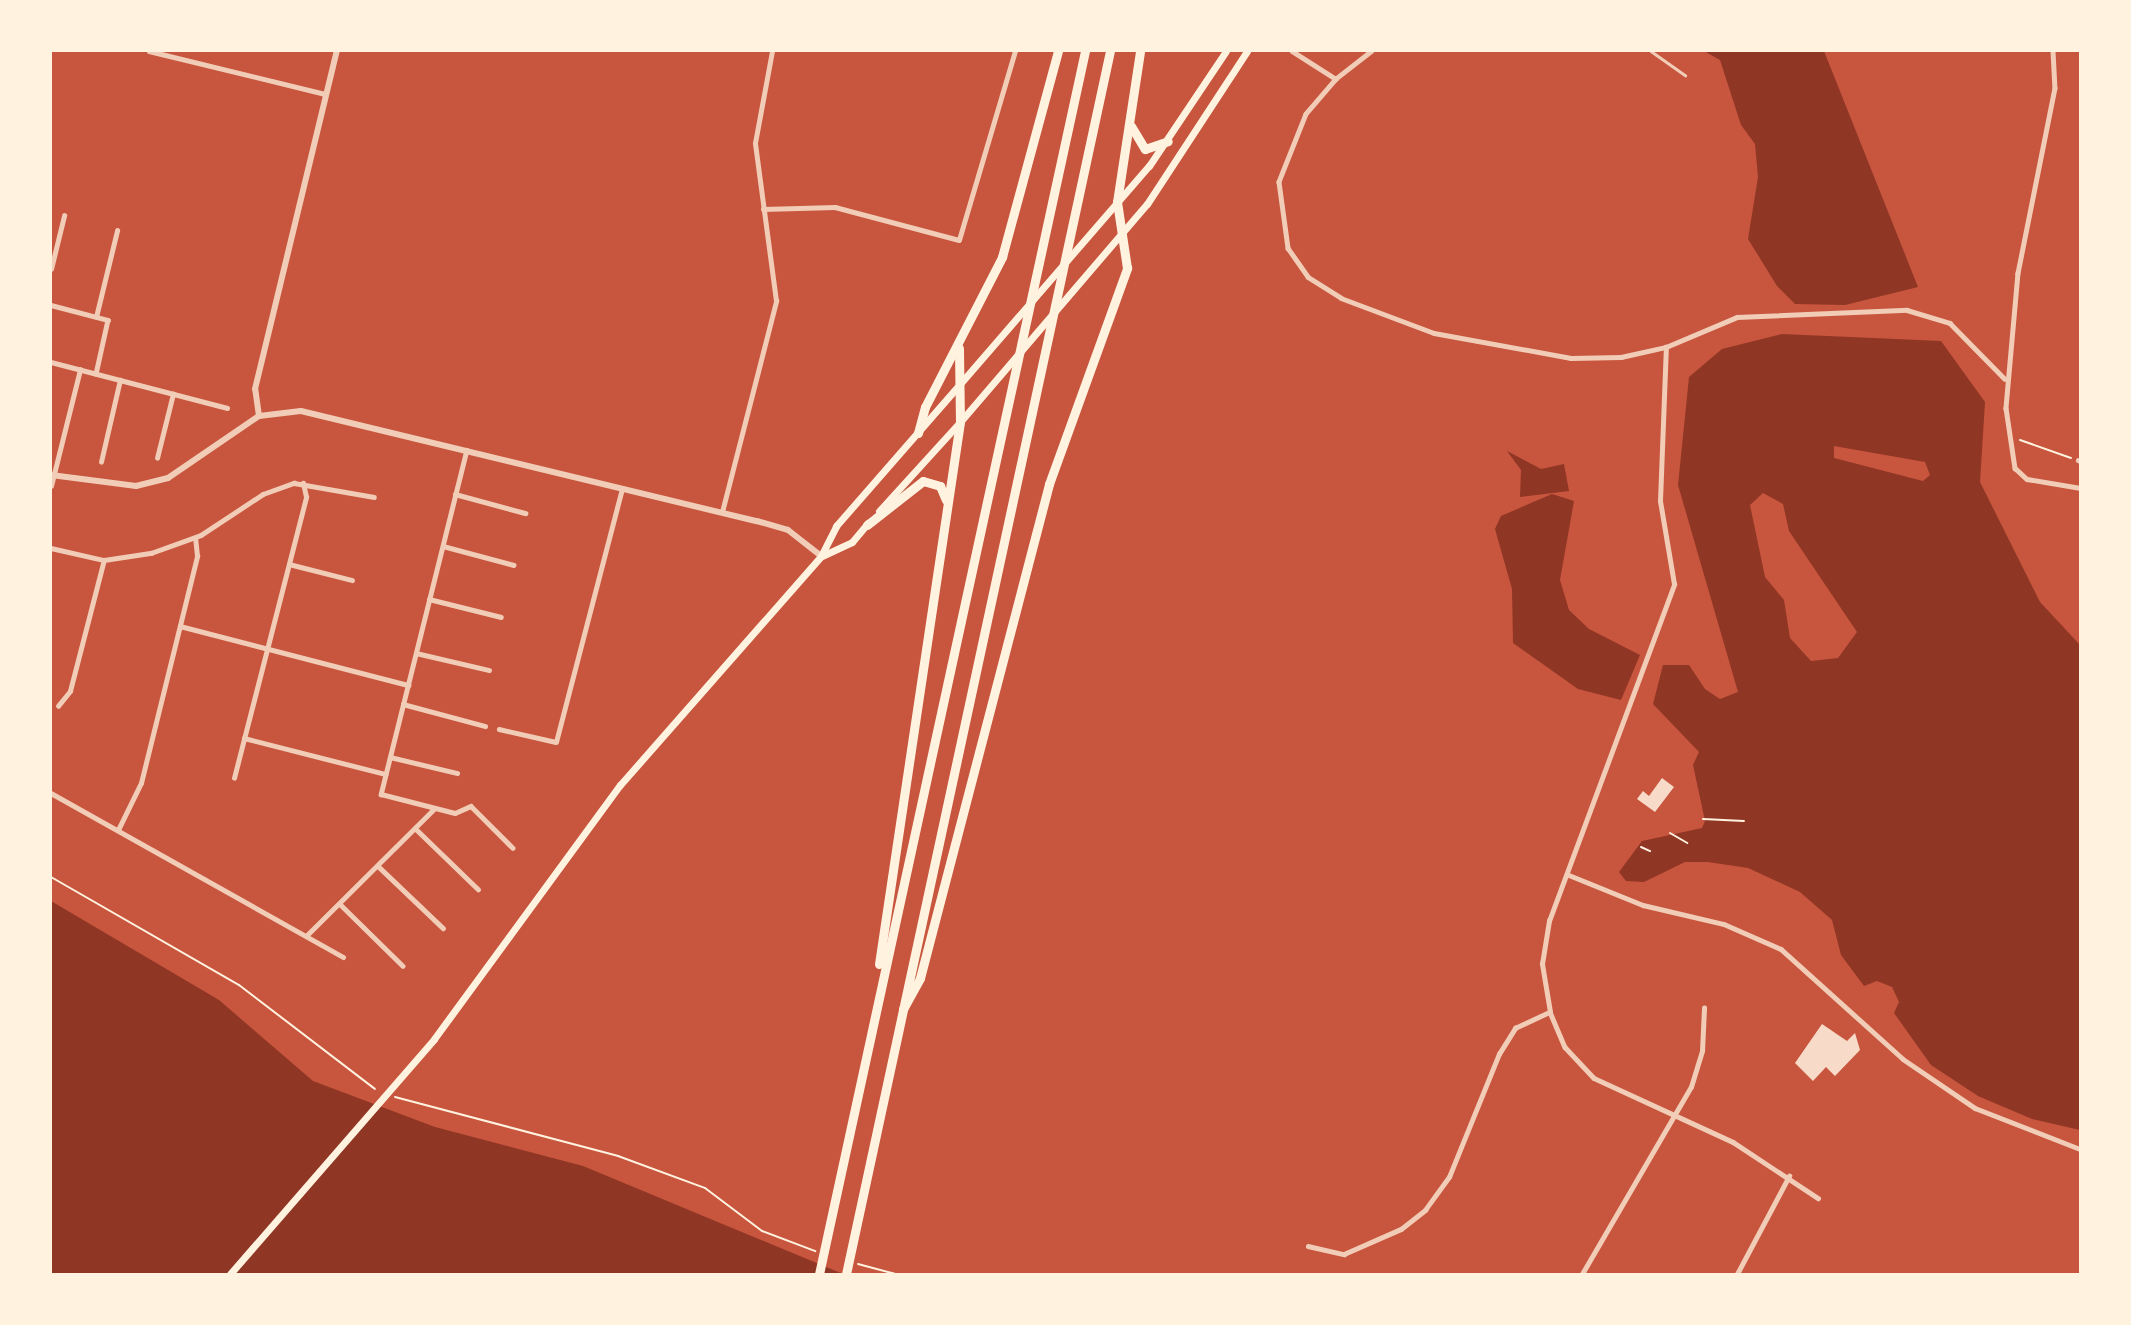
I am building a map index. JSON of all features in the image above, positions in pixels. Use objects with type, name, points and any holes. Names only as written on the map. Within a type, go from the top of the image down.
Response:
[{"type":"highway","points":[[918,433],[925,407],[959,348],[1002,257],[1058,51]]},
{"type":"highway","points":[[819,1274],[828,1221],[1085,51]]},
{"type":"highway","points":[[846,1274],[852,1230],[897,1019],[1110,51]]},
{"type":"highway","points":[[897,1019],[920,978],[1049,484],[1127,268],[1124,234],[1117,202],[1140,51]]},
{"type":"highway","points":[[1130,117],[1140,147],[1153,150],[1168,141]]},
{"type":"highway","points":[[876,1004],[886,893],[960,422],[959,348]]},
{"type":"highway","points":[[867,525],[923,481],[940,486],[947,502]]},
{"type":"main road","points":[[230,1274],[464,1001],[620,785],[821,556],[836,526],[1168,141],[1226,51]]},
{"type":"main road","points":[[821,556],[852,542],[1124,234],[1191,145],[1247,51]]},
{"type":"street","points":[[149,51],[327,94]]},
{"type":"street","points":[[259,416],[255,388],[337,51]]},
{"type":"street","points":[[722,512],[776,301],[755,143],[772,51]]},
{"type":"street","points":[[763,209],[835,207],[958,240],[1014,51]]},
{"type":"street","points":[[1292,51],[1336,79]]},
{"type":"street","points":[[1372,51],[1336,79],[1292,139],[1279,182],[1288,248],[1308,277],[1381,317],[1530,355],[1621,357],[1666,347],[1737,317],[1907,310],[1950,323],[2004,379]]},
{"type":"street","points":[[2053,51],[2054,88],[2004,379],[2015,468],[2027,480],[2080,488]]},
{"type":"street","points":[[51,269],[64,216]]},
{"type":"street","points":[[96,317],[117,230]]},
{"type":"street","points":[[51,305],[108,320],[96,374]]},
{"type":"street","points":[[1666,347],[1660,501],[1674,584],[1569,876],[1549,921],[1542,964],[1550,1012],[1565,1047],[1594,1078],[1673,1118],[1733,1143],[1790,1176],[1818,1198]]},
{"type":"street","points":[[51,362],[228,408]]},
{"type":"street","points":[[51,486],[80,370]]},
{"type":"street","points":[[101,462],[121,380]]},
{"type":"street","points":[[156,458],[173,394]]},
{"type":"street","points":[[52,475],[136,486],[168,478],[259,416],[301,411],[345,418],[788,530],[821,556]]},
{"type":"street","points":[[467,449],[382,793],[455,813],[471,806],[513,848]]},
{"type":"street","points":[[51,548],[104,559],[195,538],[263,494],[303,483],[374,497]]},
{"type":"street","points":[[234,778],[306,497],[303,483]]},
{"type":"street","points":[[499,729],[556,742],[622,489]]},
{"type":"street","points":[[455,494],[525,513]]},
{"type":"street","points":[[118,830],[141,783],[198,556],[195,538]]},
{"type":"street","points":[[443,546],[514,565]]},
{"type":"street","points":[[58,706],[70,691],[104,559]]},
{"type":"street","points":[[289,564],[352,580]]},
{"type":"street","points":[[429,599],[501,617]]},
{"type":"street","points":[[180,626],[408,685]]},
{"type":"street","points":[[416,653],[489,670]]},
{"type":"street","points":[[403,704],[485,726]]},
{"type":"street","points":[[244,738],[386,774]]},
{"type":"street","points":[[390,757],[457,773]]},
{"type":"street","points":[[51,793],[343,957]]},
{"type":"street","points":[[306,936],[434,809]]},
{"type":"street","points":[[415,828],[478,889]]},
{"type":"street","points":[[378,866],[443,929]]},
{"type":"street","points":[[1569,876],[1643,905],[1724,924],[1781,949],[1903,1059],[1975,1108],[2080,1149]]},
{"type":"street","points":[[340,904],[403,966]]},
{"type":"street","points":[[1582,1274],[1635,1174],[1673,1118],[1702,1051],[1704,1007]]},
{"type":"street","points":[[1308,1246],[1344,1254],[1401,1230],[1425,1210],[1449,1177],[1499,1054],[1515,1028],[1550,1012]]},
{"type":"street","points":[[1737,1274],[1790,1176]]},
{"type":"lane","points":[[1651,51],[1685,75]]},
{"type":"path","points":[[2010,437],[2079,461]]},
{"type":"path","points":[[1703,819],[1744,821]]},
{"type":"path","points":[[1670,833],[1687,843]]},
{"type":"path","points":[[1641,847],[1650,851]]},
{"type":"path","points":[[51,877],[239,985],[375,1089]]},
{"type":"path","points":[[394,1096],[631,1160],[705,1188],[762,1231],[823,1254]]},
{"type":"path","points":[[848,1261],[895,1274]]},
{"type":"shaded area","points":[[1704,51],[1824,51],[1918,287],[1845,305],[1795,304],[1777,286],[1748,239],[1758,177],[1755,144],[1741,125],[1720,60]]},
{"type":"shaded area","points":[[1782,334],[1941,341],[1985,402],[1980,482],[2040,602],[2080,645],[2080,1130],[2032,1119],[1978,1096],[1931,1065],[1894,1013],[1899,1002],[1892,987],[1877,981],[1864,986],[1841,955],[1832,920],[1800,892],[1748,868],[1708,862],[1685,862],[1644,882],[1626,881],[1619,872],[1642,841],[1702,828],[1705,821],[1693,765],[1699,752],[1653,704],[1663,665],[1689,665],[1705,689],[1720,699],[1738,692],[1678,485],[1689,377],[1722,349]],"holes":[[[1834,446],[1925,462],[1930,475],[1923,481],[1834,458]],[[1763,493],[1783,504],[1789,531],[1857,632],[1838,658],[1811,661],[1790,638],[1784,600],[1765,577],[1750,505]]]},
{"type":"shaded area","points":[[1507,451],[1541,469],[1564,464],[1569,491],[1520,497],[1521,470]]},
{"type":"shaded area","points":[[1552,494],[1574,501],[1560,580],[1569,610],[1589,629],[1640,655],[1621,700],[1578,689],[1513,643],[1512,589],[1495,529],[1501,516]]},
{"type":"shaded area","points":[[51,901],[219,1000],[313,1081],[435,1127],[583,1166],[843,1274],[51,1274]]},
{"type":"building","points":[[1662,778],[1674,787],[1655,812],[1637,799],[1643,791],[1649,796]]},
{"type":"building","points":[[1822,1024],[1847,1041],[1855,1033],[1860,1050],[1835,1076],[1826,1067],[1813,1081],[1795,1063]]}]
